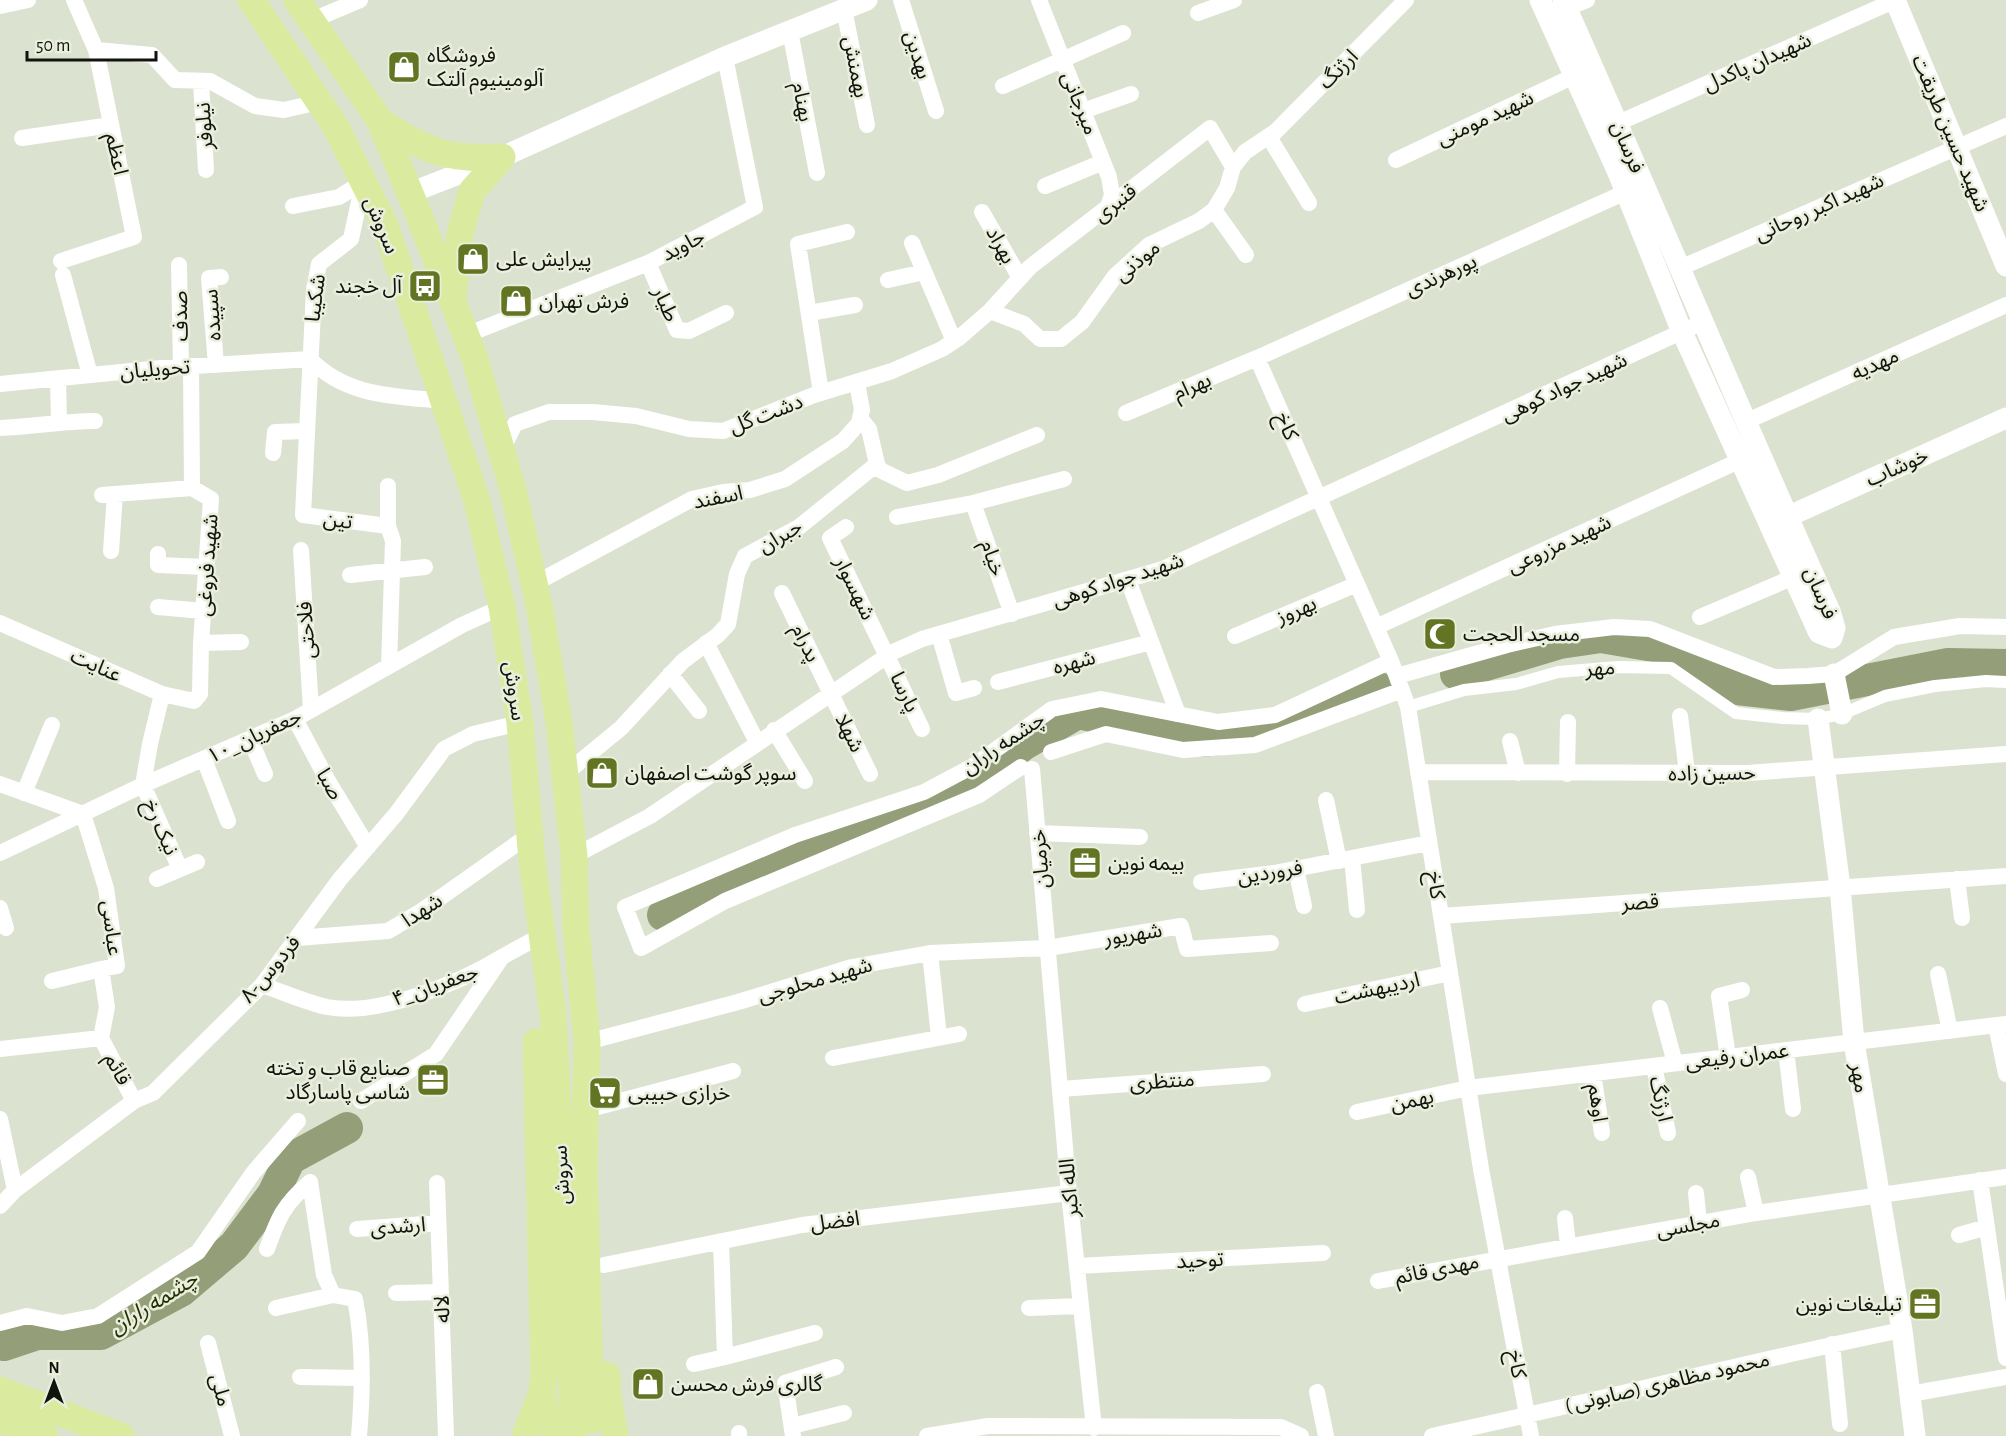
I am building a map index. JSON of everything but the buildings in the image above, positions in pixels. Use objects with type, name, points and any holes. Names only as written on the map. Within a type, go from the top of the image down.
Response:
[{"type":"main road","name":"سروش","points":[[251,0],[336,127],[385,225],[477,501],[502,607],[520,723],[531,848],[553,1015],[562,1435]]},
{"type":"main road","name":"سروش","points":[[304,11],[380,121],[453,301],[502,450],[534,584],[559,722],[574,856],[576,927],[586,1042],[584,1167],[592,1436]]},
{"type":"main road","points":[[380,121],[414,144],[447,155],[474,159],[502,157]]},
{"type":"main road","points":[[453,301],[460,234],[472,190],[502,157]]},
{"type":"main road","points":[[377,209],[410,194]]},
{"type":"main road","points":[[531,848],[544,1351],[542,1392],[547,1417],[562,1435]]},
{"type":"main road","points":[[586,1042],[601,1166],[610,1430]]},
{"type":"main road","points":[[0,1390],[121,1436]]},
{"type":"main road","points":[[525,1436],[542,1392]]},
{"type":"main road","points":[[0,1419],[45,1436]]},
{"type":"street","points":[[0,6],[28,0]]},
{"type":"street","name":"اعظم","points":[[74,0],[96,50],[134,237],[62,268],[90,375]]},
{"type":"street","points":[[304,11],[360,0]]},
{"type":"street","points":[[410,194],[502,157],[725,57],[867,0]]},
{"type":"street","name":"بهدین","points":[[901,0],[936,111]]},
{"type":"street","name":"میرجانی","points":[[1039,0],[1103,162],[1112,195],[1108,207]]},
{"type":"street","points":[[1198,13],[1234,0]]},
{"type":"street","name":"ارژنگ","points":[[1269,137],[1406,0]]},
{"type":"street","name":"فرسان","points":[[1540,0],[1626,192],[1682,332],[1819,633],[1832,638],[1835,628],[1830,611],[1745,422],[1565,4]]},
{"type":"street","points":[[1565,4],[1587,0]]},
{"type":"street","name":"شهیدان پاکدل","points":[[1618,123],[1895,0]]},
{"type":"street","name":"شهید حسین طریقت","points":[[1895,0],[2006,266]]},
{"type":"street","name":"بهمنش","points":[[844,9],[867,125]]},
{"type":"street","name":"بهنام","points":[[790,31],[817,173]]},
{"type":"street","points":[[1003,86],[1123,33]]},
{"type":"street","points":[[96,50],[152,55],[175,80],[210,81],[255,106],[284,110],[319,102]]},
{"type":"street","name":"جاوید","points":[[466,335],[648,263],[755,207],[725,57]]},
{"type":"street","name":"شهید مومنی","points":[[1396,160],[1574,76]]},
{"type":"street","name":"نیلوفر","points":[[201,81],[206,171]]},
{"type":"street","points":[[1083,111],[1131,94]]},
{"type":"street","points":[[22,138],[111,125]]},
{"type":"street","name":"شهید اکبر روحانی","points":[[1680,268],[2006,126]]},
{"type":"street","name":"قنبری","points":[[990,310],[1030,267],[1210,128],[1233,167]]},
{"type":"street","points":[[1269,137],[1309,203]]},
{"type":"street","name":"موذنی","points":[[990,310],[1024,324],[1040,339],[1061,339],[1082,322],[1115,276],[1149,245],[1199,221],[1214,210],[1227,188],[1233,167],[1245,152],[1269,137]]},
{"type":"street","points":[[1045,186],[1103,162]]},
{"type":"street","points":[[293,206],[339,197],[363,182]]},
{"type":"street","name":"شکیبا","points":[[310,359],[314,290],[319,264],[351,239],[363,182]]},
{"type":"street","name":"پورهرندی","points":[[1257,358],[1626,192]]},
{"type":"street","points":[[1214,210],[1246,255]]},
{"type":"street","name":"بهراد","points":[[982,212],[1020,278]]},
{"type":"street","points":[[821,393],[798,244],[847,232]]},
{"type":"street","points":[[912,243],[954,341]]},
{"type":"street","name":"طیار","points":[[648,263],[677,330],[689,331],[726,313]]},
{"type":"street","name":"صدف","points":[[179,265],[186,366]]},
{"type":"street","points":[[888,280],[924,272]]},
{"type":"street","name":"سپیده","points":[[216,365],[209,278],[221,277]]},
{"type":"street","points":[[809,313],[855,305]]},
{"type":"street","name":"مهدیه","points":[[1745,422],[2006,305]]},
{"type":"street","name":"دشت گل","points":[[502,450],[515,424],[549,412],[593,412],[636,416],[689,429],[723,431],[821,393],[857,383],[932,353],[954,341],[990,310]]},
{"type":"street","name":"شهید جواد کوهی","points":[[574,856],[650,816],[830,693],[888,656],[921,639],[1163,569],[1703,322]]},
{"type":"street","name":"بهرام","points":[[1126,413],[1257,358]]},
{"type":"street","name":"کاخ","points":[[1257,358],[1376,627],[1408,706],[1496,1258],[1531,1436]]},
{"type":"street","points":[[310,359],[331,379],[375,394],[445,401]]},
{"type":"street","name":"تحویلیان","points":[[1,380],[58,379],[186,366],[310,359]]},
{"type":"street","name":"تین","points":[[310,359],[303,515],[388,526]]},
{"type":"street","name":"شهید فروغی","points":[[186,366],[192,488],[212,498],[201,643],[200,694],[194,701]]},
{"type":"street","points":[[58,379],[59,421]]},
{"type":"street","points":[[857,383],[862,410],[860,418],[869,429],[877,464],[880,470],[907,483],[938,475],[1037,435]]},
{"type":"street","name":"اسفند","points":[[534,584],[692,498],[750,490],[785,479],[843,441],[860,418]]},
{"type":"street","name":"خوشاب","points":[[1787,517],[2006,418]]},
{"type":"street","points":[[0,428],[32,427],[59,421],[95,421]]},
{"type":"street","points":[[273,453],[275,432],[306,431]]},
{"type":"street","name":"شهید مزروعی","points":[[1376,627],[1741,460]]},
{"type":"street","name":"جبران","points":[[565,774],[621,728],[683,661],[728,624],[737,574],[745,556],[799,527],[877,464]]},
{"type":"street","points":[[897,517],[974,503],[1064,479]]},
{"type":"street","points":[[388,486],[388,526],[393,541],[389,666]]},
{"type":"street","points":[[111,551],[108,495],[192,488]]},
{"type":"street","name":"خیام","points":[[974,503],[1012,614]]},
{"type":"street","name":"شهسوار","points":[[846,527],[830,538],[888,656]]},
{"type":"street","name":"فلاحتی","points":[[301,550],[310,710]]},
{"type":"street","points":[[158,554],[158,564],[206,567]]},
{"type":"street","points":[[350,575],[425,567]]},
{"type":"street","points":[[1700,617],[1794,577]]},
{"type":"street","points":[[1128,580],[1178,714]]},
{"type":"street","name":"بهروز","points":[[1235,636],[1357,584]]},
{"type":"street","name":"پدرام","points":[[782,593],[830,693]]},
{"type":"street","points":[[158,607],[203,611]]},
{"type":"street","name":"۱۰_جعفریان","points":[[0,853],[143,785],[295,719],[462,625],[502,607]]},
{"type":"street","name":"عنایت","points":[[0,623],[162,694],[194,701]]},
{"type":"street","points":[[1051,753],[1106,734],[1183,750],[1255,745],[1400,683],[1507,645],[1555,634],[1614,627],[1650,629],[1774,677],[1834,674],[1894,637],[1959,626],[2006,627]]},
{"type":"street","points":[[939,634],[957,693],[974,688]]},
{"type":"street","points":[[201,643],[241,642]]},
{"type":"street","name":"شهره","points":[[998,682],[1151,642]]},
{"type":"street","points":[[706,643],[757,742]]},
{"type":"street","name":"پارسا","points":[[888,656],[922,729]]},
{"type":"street","name":"چشمه راران","points":[[1027,768],[979,795],[725,902],[641,948],[625,907],[795,835],[924,792],[972,766],[1052,710],[1101,699],[1218,722],[1275,715],[1390,661]]},
{"type":"street","name":"مهر","points":[[1408,706],[1464,690],[1516,684],[1557,672],[1618,667],[1671,668],[1736,713],[1818,719],[1842,714],[1885,696],[1935,686],[1986,681],[2006,682]]},
{"type":"street","points":[[670,674],[699,711]]},
{"type":"street","points":[[1834,674],[1842,714]]},
{"type":"street","name":"شهلا","points":[[830,693],[870,774]]},
{"type":"street","points":[[143,785],[162,694]]},
{"type":"street","points":[[1680,716],[1687,773]]},
{"type":"street","name":"صبا","points":[[295,719],[328,781],[368,847]]},
{"type":"street","name":"مهر","points":[[1818,719],[1840,887],[1854,1042],[1902,1330],[1915,1436]]},
{"type":"street","points":[[1567,774],[1568,722]]},
{"type":"street","name":"۸-فردوس","points":[[0,1206],[15,1190],[134,1101],[153,1093],[262,985],[444,749],[473,734],[520,723]]},
{"type":"street","points":[[24,793],[52,725]]},
{"type":"street","points":[[774,730],[805,782]]},
{"type":"street","points":[[250,739],[265,774]]},
{"type":"street","points":[[1510,741],[1518,773]]},
{"type":"street","name":"حسین زاده","points":[[1418,772],[1567,774],[1824,769],[2006,754]]},
{"type":"street","points":[[204,759],[228,821]]},
{"type":"street","name":"خرمیان","points":[[1027,768],[1037,833],[1048,948]]},
{"type":"street","points":[[0,784],[83,814]]},
{"type":"street","name":"نیک رخ","points":[[143,785],[180,869]]},
{"type":"street","points":[[1326,800],[1345,859],[1357,910]]},
{"type":"street","name":"عباسی","points":[[83,814],[106,888],[117,966],[101,969],[107,1007],[101,1038]]},
{"type":"street","points":[[1037,833],[1140,837]]},
{"type":"street","name":"فروردین","points":[[1201,882],[1296,869],[1429,843]]},
{"type":"street","name":"شهدا","points":[[297,938],[388,931],[531,848]]},
{"type":"street","points":[[157,879],[197,862]]},
{"type":"street","points":[[1296,869],[1304,906]]},
{"type":"street","name":"قصر","points":[[1441,916],[2006,876]]},
{"type":"street","points":[[1957,879],[1962,918]]},
{"type":"street","points":[[0,908],[6,928]]},
{"type":"street","name":"شهریور","points":[[1048,948],[1181,926],[1187,949],[1271,943]]},
{"type":"street","points":[[361,1101],[370,1099],[436,1054],[502,957],[533,940]]},
{"type":"street","name":"شهید محلوجی","points":[[586,1042],[738,1002],[852,967],[930,952],[1048,948]]},
{"type":"street","name":"الله اکبر","points":[[1048,948],[1069,1193],[1094,1428]]},
{"type":"street","points":[[930,952],[939,1037]]},
{"type":"street","name":"۴_جعفریان","points":[[262,985],[328,1007],[356,1007],[402,1000],[474,974],[502,957]]},
{"type":"street","points":[[52,981],[101,969]]},
{"type":"street","name":"اردیبهشت","points":[[1305,1004],[1450,973]]},
{"type":"street","points":[[1938,974],[1950,1031]]},
{"type":"street","points":[[1728,1057],[1719,996],[1743,990]]},
{"type":"street","points":[[1660,1008],[1674,1063]]},
{"type":"street","points":[[2001,1025],[2006,1074]]},
{"type":"street","name":"عمران رفیعی","points":[[1468,1088],[2001,1025]]},
{"type":"street","points":[[833,1058],[959,1034]]},
{"type":"street","points":[[0,1049],[101,1038]]},
{"type":"street","name":"قائم","points":[[101,1038],[134,1101]]},
{"type":"street","points":[[1786,1050],[1793,1109]]},
{"type":"street","name":"ارژنگ","points":[[1654,1066],[1668,1133]]},
{"type":"street","points":[[594,1108],[733,1071]]},
{"type":"street","name":"اوهم","points":[[1593,1073],[1602,1133]]},
{"type":"street","name":"منتظری","points":[[1061,1089],[1263,1074]]},
{"type":"street","name":"بهمن","points":[[1357,1112],[1468,1088]]},
{"type":"street","points":[[0,1119],[15,1190]]},
{"type":"street","points":[[0,1323],[27,1316],[62,1323],[98,1316],[198,1252],[252,1173],[298,1121]]},
{"type":"street","points":[[1748,1177],[1756,1213]]},
{"type":"street","name":"مجلسی","points":[[1496,1258],[1756,1213],[2006,1177]]},
{"type":"street","points":[[1980,1180],[1987,1227],[2000,1265],[2006,1358]]},
{"type":"street","points":[[267,1249],[278,1219],[289,1200],[310,1182],[324,1275],[333,1295]]},
{"type":"street","name":"لاله","points":[[437,1183],[446,1436]]},
{"type":"street","name":"افضل","points":[[604,1265],[802,1225],[1069,1193]]},
{"type":"street","points":[[1696,1193],[1699,1223]]},
{"type":"street","points":[[1564,1218],[1568,1245]]},
{"type":"street","name":"ارشدی","points":[[357,1229],[438,1223]]},
{"type":"street","points":[[1959,1235],[1987,1227]]},
{"type":"street","points":[[721,1241],[725,1357]]},
{"type":"street","name":"توحید","points":[[1077,1266],[1323,1253]]},
{"type":"street","name":"مهدی قائم","points":[[1378,1281],[1496,1258]]},
{"type":"street","points":[[396,1293],[441,1292]]},
{"type":"street","points":[[276,1308],[333,1295],[355,1299],[361,1327],[362,1378],[358,1436]]},
{"type":"street","points":[[1029,1308],[1081,1306]]},
{"type":"street","name":"محمود مظاهری (صابونی )","points":[[1432,1436],[1527,1416],[1669,1380],[1902,1330]]},
{"type":"street","points":[[694,1364],[815,1333]]},
{"type":"street","name":"ملی","points":[[208,1343],[232,1436]]},
{"type":"street","points":[[1832,1344],[1840,1424]]},
{"type":"street","points":[[836,1367],[785,1383],[793,1431],[844,1413]]},
{"type":"street","points":[[300,1377],[362,1378]]},
{"type":"street","points":[[1910,1394],[2006,1377]]},
{"type":"street","points":[[1317,1392],[1326,1436]]},
{"type":"street","points":[[927,1436],[988,1426],[1094,1428],[1148,1432],[1281,1428],[1301,1436]]},
{"type":"waterway","points":[[1456,674],[1560,643],[1601,637],[1665,648],[1737,689],[1791,695],[1948,664],[2006,665]]},
{"type":"waterway","points":[[663,915],[774,862],[926,804],[985,773],[1023,745],[1078,713],[1126,723],[1171,737],[1201,741],[1247,736],[1379,688]]},
{"type":"waterway","name":"چشمه راران","points":[[4,1345],[37,1334],[101,1334],[181,1291],[234,1246],[273,1194],[290,1159],[347,1128]]},
{"type":"place","name":"فروشگاه آلومینیوم آلتک","points":[[404,67]]},
{"type":"place","name":"پیرایش علی","points":[[473,259]]},
{"type":"place","name":"آل خجند","points":[[425,286]]},
{"type":"place","name":"فرش تهران","points":[[516,301]]},
{"type":"place","name":"مسجد الحجت","points":[[1440,634]]},
{"type":"place","name":"سوپر گوشت اصفهان","points":[[602,773]]},
{"type":"place","name":"بیمه نوین","points":[[1085,863]]},
{"type":"place","name":"صنایع قاب و تخته شاسی پاسارگاد","points":[[433,1080]]},
{"type":"place","name":"خرازی حبیبی","points":[[605,1093]]},
{"type":"place","name":"تبلیغات نوین","points":[[1925,1304]]},
{"type":"place","name":"گالری فرش محسن","points":[[648,1384]]}]
